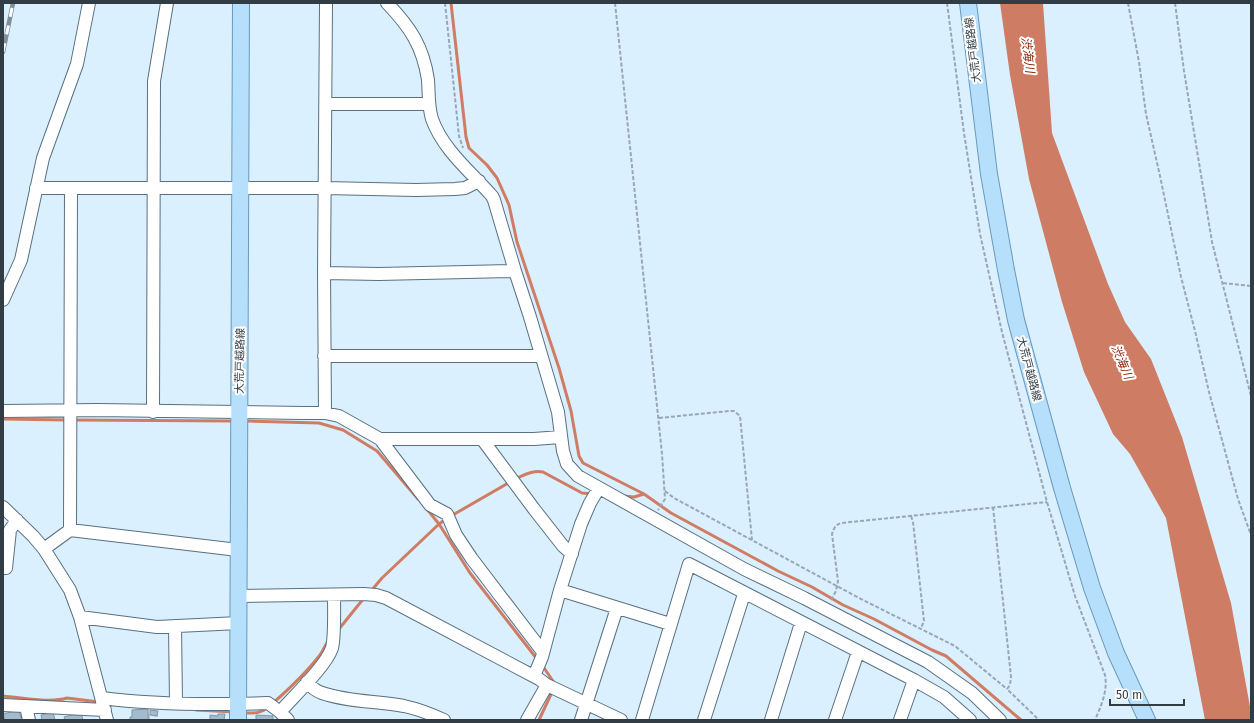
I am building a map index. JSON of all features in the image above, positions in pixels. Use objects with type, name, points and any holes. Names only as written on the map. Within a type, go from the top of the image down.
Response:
[{"type":"main road","name":"大荒戸越路線","points":[[238,720],[242,3]]},
{"type":"main road","name":"大荒戸越路線","points":[[968,3],[989,174],[1016,320],[1062,488],[1092,588],[1116,653],[1147,720]]},
{"type":"street","points":[[3,300],[21,260],[43,158],[77,64],[89,3]]},
{"type":"street","points":[[152,412],[154,81],[167,3]]},
{"type":"street","points":[[325,413],[324,273],[326,3]]},
{"type":"street","points":[[387,3],[417,41],[421,50],[427,75],[429,104],[432,119],[447,146],[494,200],[558,412],[561,438],[567,464],[571,470],[578,476],[744,569],[928,662],[972,693],[1000,720]]},
{"type":"street","points":[[326,104],[429,104]]},
{"type":"street","points":[[36,188],[325,188],[416,190],[465,188],[479,181]]},
{"type":"street","points":[[70,530],[71,188]]},
{"type":"street","points":[[324,273],[378,274],[515,271]]},
{"type":"street","points":[[324,356],[541,356]]},
{"type":"street","points":[[3,411],[98,410],[152,412],[325,413],[339,416],[380,439],[430,505],[447,514],[456,535],[472,559],[543,652]]},
{"type":"street","points":[[380,439],[561,438]]},
{"type":"street","points":[[482,439],[534,509],[563,546],[572,554]]},
{"type":"street","points":[[534,676],[543,652],[560,590],[581,524],[590,503],[599,488]]},
{"type":"street","points":[[3,507],[44,549],[70,590],[80,617],[104,709]]},
{"type":"street","points":[[3,568],[6,568],[10,530],[16,520]]},
{"type":"street","points":[[44,549],[70,530],[238,550]]},
{"type":"street","points":[[642,720],[689,564],[744,594],[944,696],[967,719]]},
{"type":"street","points":[[560,590],[670,624]]},
{"type":"street","points":[[238,596],[364,594],[386,598],[534,676],[547,685],[622,720]]},
{"type":"street","points":[[704,720],[744,594]]},
{"type":"street","points":[[3,705],[104,709],[125,701],[238,704],[268,703],[284,716],[307,682],[329,656],[333,646],[334,595]]},
{"type":"street","points":[[581,720],[617,608]]},
{"type":"street","points":[[80,617],[157,627],[239,624]]},
{"type":"street","points":[[770,720],[801,623]]},
{"type":"street","points":[[175,626],[176,703]]},
{"type":"street","points":[[835,720],[858,652]]},
{"type":"street","points":[[900,720],[914,680]]},
{"type":"street","points":[[307,682],[315,690],[321,693],[357,700],[404,706],[428,713],[444,720]]},
{"type":"street","points":[[527,720],[547,685]]},
{"type":"street","points":[[26,706],[29,720]]},
{"type":"path","points":[[445,3],[459,136],[464,149]]},
{"type":"path","points":[[615,3],[659,418],[665,491],[665,499],[653,518]]},
{"type":"path","points":[[947,3],[964,133],[980,234],[1002,332],[1047,502],[1075,596],[1107,683],[1095,720]]},
{"type":"path","points":[[1128,3],[1146,114],[1181,277],[1195,331],[1208,392],[1238,499],[1251,535]]},
{"type":"path","points":[[1174,3],[1212,242],[1251,396]]},
{"type":"path","points":[[1223,283],[1251,286]]},
{"type":"path","points":[[659,418],[729,410],[734,411],[740,416],[752,540]]},
{"type":"path","points":[[665,491],[674,498],[837,586],[955,646],[1007,689],[1039,720]]},
{"type":"path","points":[[823,609],[830,602],[837,586],[838,581],[832,534],[833,528],[841,523],[1047,502]]},
{"type":"path","points":[[993,507],[1011,677],[1010,685],[1007,689]]},
{"type":"path","points":[[911,516],[913,522],[924,621],[922,628]]},
{"type":"water","name":"渋海川","points":[[1000,3],[1043,3],[1052,133],[1108,284],[1125,322],[1151,359],[1182,437],[1231,603],[1251,712],[1251,720],[1205,720],[1166,518],[1130,454],[1113,434],[1084,372],[1062,302],[1029,179],[1010,75]]},
{"type":"building","points":[[148,709],[148,720],[130,720],[130,717],[132,717],[132,710]]},
{"type":"building","points":[[19,710],[21,718],[25,717],[26,720],[5,720],[3,714]]},
{"type":"building","points":[[150,710],[158,711],[157,716],[150,715]]},
{"type":"building","points":[[53,712],[55,720],[42,720],[41,715]]},
{"type":"building","points":[[81,713],[83,720],[65,720],[64,717]]},
{"type":"building","points":[[218,714],[225,714],[224,720],[210,720],[210,715],[218,716]]},
{"type":"building","points":[[256,715],[273,716],[273,720],[256,720]]},
{"type":"waterway","points":[[451,3],[466,137],[469,148],[487,165],[497,178],[509,205],[517,242],[559,368],[571,411],[579,456],[583,463],[644,494],[671,513],[778,571],[946,656],[1021,720]]},
{"type":"waterway","points":[[3,419],[67,420]]},
{"type":"waterway","points":[[73,420],[235,421]]},
{"type":"waterway","points":[[245,421],[319,423],[343,430],[377,451],[418,499]]},
{"type":"waterway","points":[[515,479],[532,472],[543,472],[582,493],[593,494]]},
{"type":"waterway","points":[[451,516],[510,482]]},
{"type":"waterway","points":[[624,496],[634,497],[644,494]]},
{"type":"waterway","points":[[426,508],[439,524],[470,573],[537,659]]},
{"type":"waterway","points":[[371,591],[382,578],[446,519]]},
{"type":"waterway","points":[[339,629],[364,598]]},
{"type":"waterway","points":[[273,703],[309,668],[320,655],[330,639]]},
{"type":"waterway","points":[[542,665],[555,684]]},
{"type":"waterway","points":[[539,720],[553,690]]},
{"type":"waterway","points":[[3,696],[44,700],[67,698],[99,702]]},
{"type":"waterway","points":[[244,713],[260,712],[268,707]]},
{"type":"waterway","points":[[196,710],[234,712]]},
{"type":"railway","points":[[3,52],[13,3]]}]
